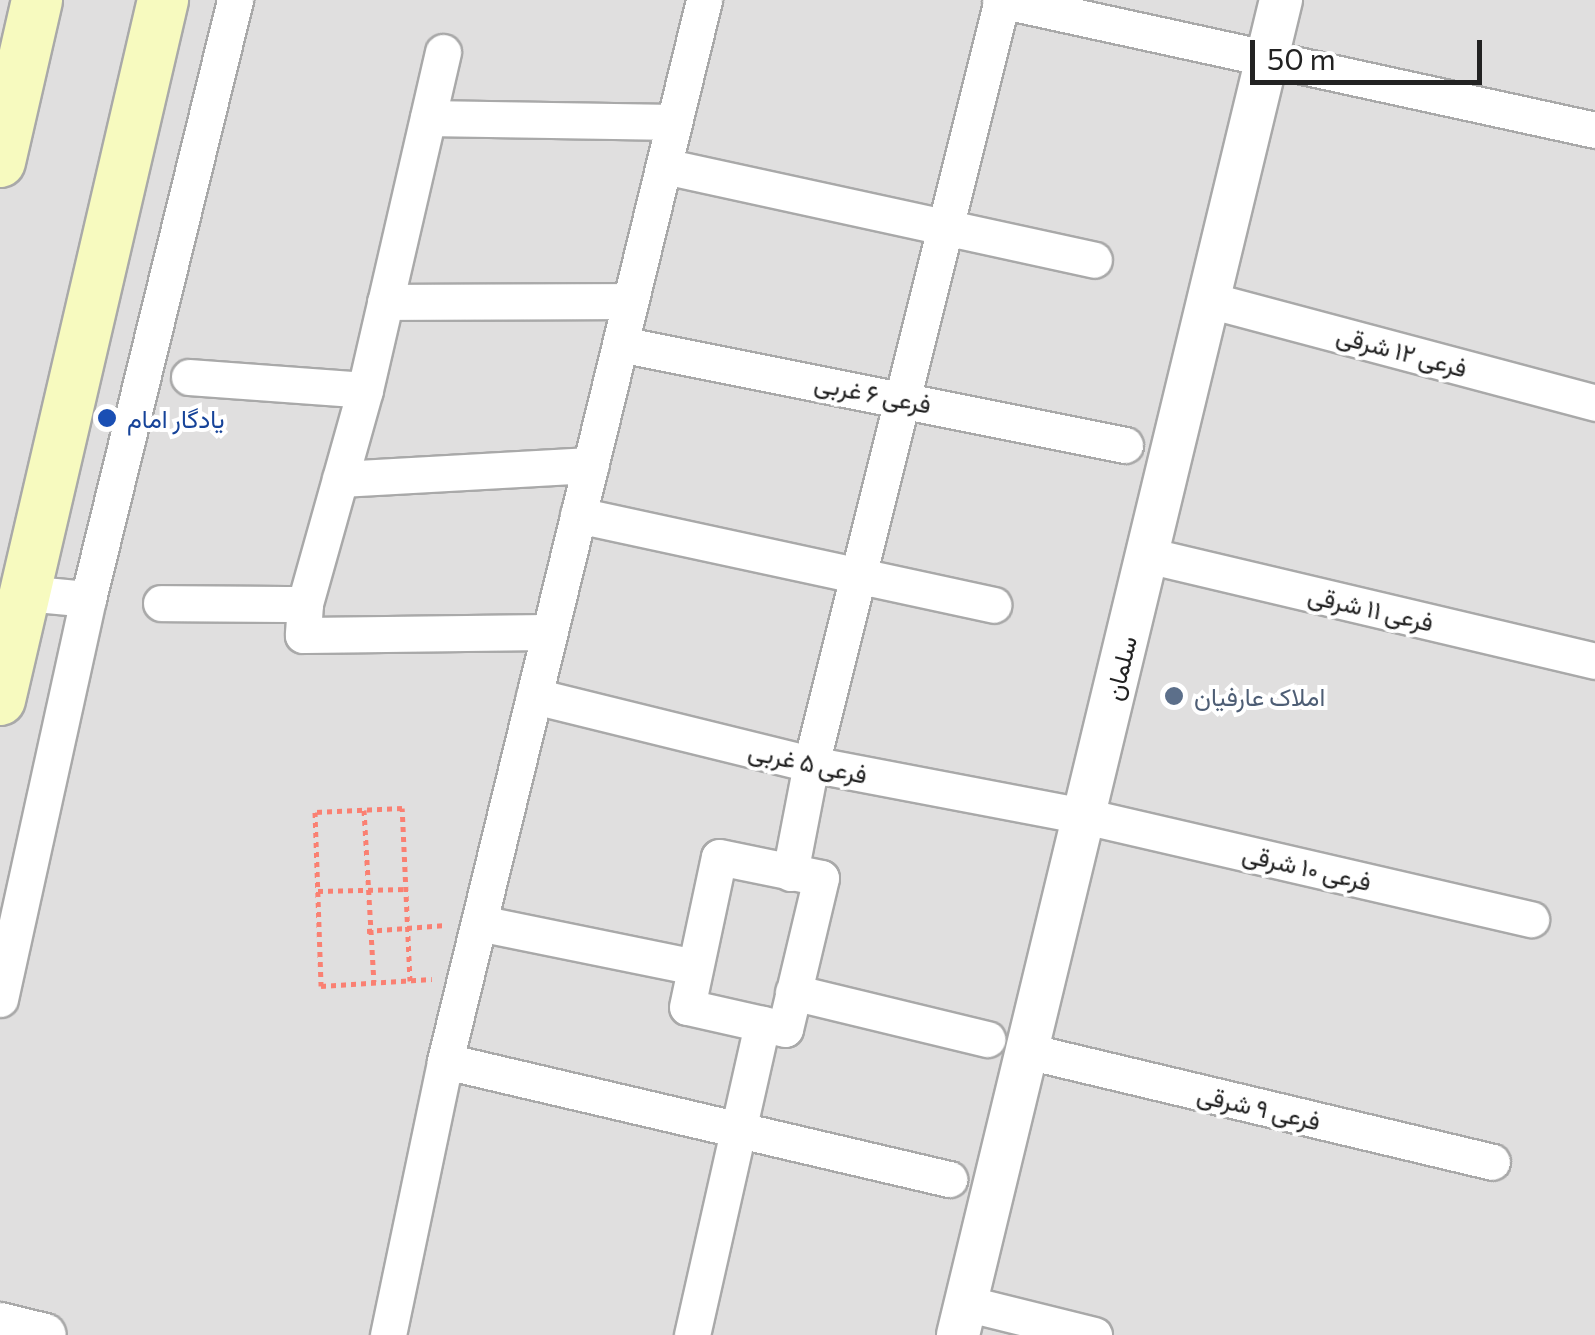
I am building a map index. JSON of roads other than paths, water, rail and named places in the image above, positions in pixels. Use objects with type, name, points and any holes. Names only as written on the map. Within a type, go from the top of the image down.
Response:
[{"type":"main road","points":[[0,162],[37,0]]},
{"type":"main road","points":[[0,700],[163,0]]},
{"type":"street","points":[[0,999],[88,598],[235,0]]},
{"type":"street","points":[[388,1335],[445,1061],[704,0]]},
{"type":"street","points":[[790,872],[811,764],[1001,0],[1268,54],[1595,130]]},
{"type":"street","name":"سلمان","points":[[962,1319],[1007,1045],[1084,816],[1281,0]]},
{"type":"street","points":[[443,52],[365,390],[305,604],[303,635],[550,632]]},
{"type":"street","points":[[428,118],[674,122]]},
{"type":"street","points":[[664,166],[1094,260]]},
{"type":"street","name":"فرعی ۱۲ شرقی","points":[[1209,300],[1595,403]]},
{"type":"street","points":[[385,302],[630,301]]},
{"type":"street","name":"فرعی ۶ غربی","points":[[620,344],[1125,445]]},
{"type":"street","points":[[189,378],[365,390]]},
{"type":"street","points":[[340,479],[591,465]]},
{"type":"street","points":[[578,514],[993,604]]},
{"type":"street","name":"فرعی ۱۱ شرقی","points":[[1147,555],[1595,661]]},
{"type":"street","points":[[25,593],[88,598]]},
{"type":"street","points":[[161,603],[305,604]]},
{"type":"street","name":"فرعی ۵ غربی","points":[[534,696],[811,764],[1084,816]]},
{"type":"street","name":"فرعی ۱۰ شرقی","points":[[1084,816],[1531,919]]},
{"type":"street","points":[[720,857],[790,872],[821,878],[785,1029],[686,1007],[720,857]]},
{"type":"street","points":[[479,923],[696,967]]},
{"type":"street","name":"فرعی ۹ شرقی","points":[[793,992],[1492,1162]]},
{"type":"street","points":[[692,1335],[762,1024]]},
{"type":"street","points":[[445,1061],[949,1179]]},
{"type":"street","points":[[962,1319],[1094,1335]]},
{"type":"street","points":[[0,1324],[45,1335]]},
{"type":"place","name":"یادگار امام","points":[[107,418]]},
{"type":"place","name":"املاک عارفیان","points":[[1174,696]]}]
